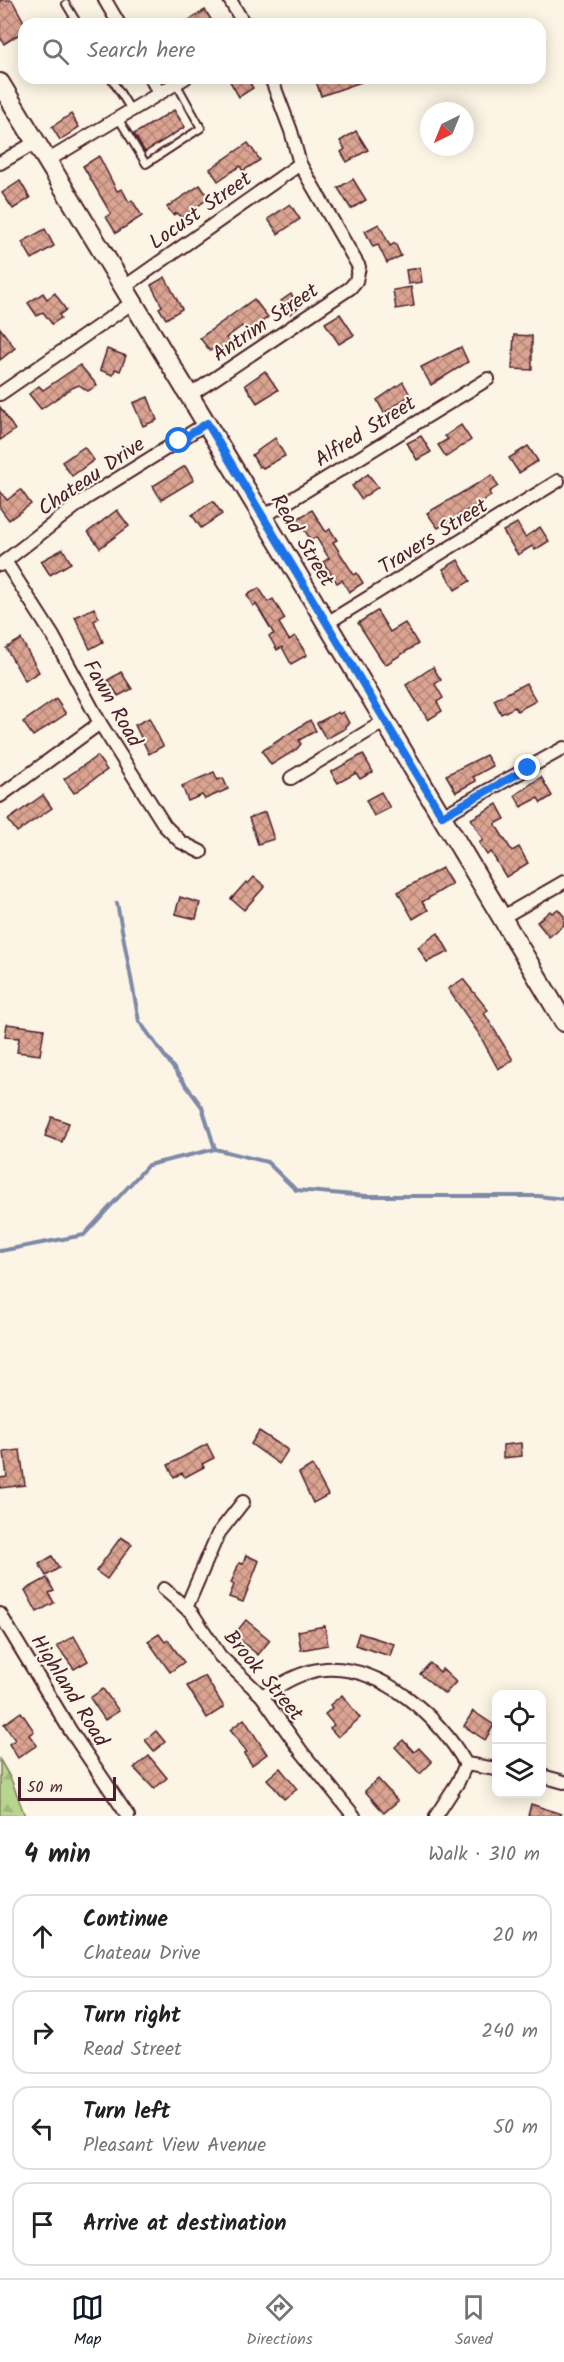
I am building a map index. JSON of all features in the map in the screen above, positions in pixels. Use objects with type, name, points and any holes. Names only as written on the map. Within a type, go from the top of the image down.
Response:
[{"type":"main road","name":"Read Street","points":[[0,83],[207,423],[564,1022]]},
{"type":"street","points":[[105,0],[116,18]]},
{"type":"street","points":[[230,0],[240,18]]},
{"type":"street","points":[[154,84],[159,93]]},
{"type":"street","points":[[47,161],[176,84]]},
{"type":"street","points":[[273,84],[291,130],[300,164]]},
{"type":"street","points":[[0,163],[36,142]]},
{"type":"street","name":"Antrim Street","points":[[190,395],[350,288],[358,277],[359,267],[300,164]]},
{"type":"street","name":"Locust Street","points":[[0,394],[300,164]]},
{"type":"street","name":"Alfred Street","points":[[263,517],[488,379]]},
{"type":"street","name":"Chateau Drive","points":[[3,563],[85,499],[207,423]]},
{"type":"street","name":"Travers Street","points":[[327,623],[558,481]]},
{"type":"street","name":"Fawn Road","points":[[3,563],[52,636],[100,723],[165,826],[182,842],[201,852]]},
{"type":"street","points":[[291,778],[385,721]]},
{"type":"street","points":[[0,796],[100,723]]},
{"type":"street","points":[[442,816],[564,748]]},
{"type":"street","points":[[503,917],[564,882]]},
{"type":"street","points":[[186,1608],[218,1534],[243,1502]]},
{"type":"street","name":"Brook Street","points":[[164,1590],[186,1608],[220,1656],[262,1696],[301,1751],[354,1816]]},
{"type":"street","name":"Highland Road","points":[[0,1614],[70,1730],[128,1816]]},
{"type":"street","points":[[262,1696],[304,1674],[324,1669],[350,1671],[412,1699],[441,1729],[466,1764],[492,1767]]},
{"type":"street","points":[[436,1816],[458,1782],[466,1764]]},
{"type":"street","points":[[546,1777],[564,1782]]},
{"type":"lane","points":[[66,4],[74,18]]},
{"type":"lane","points":[[115,84],[131,110]]},
{"type":"lane","points":[[117,118],[146,164],[201,129],[182,84]]},
{"type":"green space","points":[[0,1760],[11,1779],[25,1816],[0,1816]]},
{"type":"building","points":[[0,0],[12,0],[22,18],[18,18],[18,35],[4,44],[0,37]]},
{"type":"building","points":[[205,10],[210,18],[192,18]]},
{"type":"building","points":[[231,84],[251,84],[253,88],[239,97]]},
{"type":"building","points":[[317,84],[356,84],[321,96]]},
{"type":"building","points":[[174,110],[185,127],[145,152],[134,134]]},
{"type":"building","points":[[71,114],[79,127],[60,140],[52,127]]},
{"type":"building","points":[[356,131],[368,150],[347,162],[341,152],[345,149],[340,141]]},
{"type":"building","points":[[248,143],[260,160],[243,171],[240,166],[218,181],[210,169]]},
{"type":"building","points":[[99,156],[117,191],[122,189],[129,202],[132,200],[142,216],[116,233],[106,217],[111,214],[83,166]]},
{"type":"building","points":[[353,179],[366,200],[351,209],[338,188]]},
{"type":"building","points":[[20,181],[30,198],[13,209],[2,193]]},
{"type":"building","points":[[200,185],[209,198],[181,218],[177,213],[173,215],[167,207]]},
{"type":"building","points":[[290,204],[300,219],[278,234],[268,219]]},
{"type":"building","points":[[379,224],[390,246],[395,243],[401,256],[387,263],[378,245],[373,247],[365,231]]},
{"type":"building","points":[[45,229],[54,246],[32,259],[22,242]]},
{"type":"building","points":[[420,268],[422,282],[408,284],[406,270]]},
{"type":"building","points":[[165,277],[182,309],[166,319],[159,308],[162,306],[151,285]]},
{"type":"building","points":[[411,287],[414,306],[396,309],[393,290]]},
{"type":"building","points":[[43,293],[47,299],[55,293],[66,310],[59,315],[61,318],[52,324],[43,312],[37,316],[28,303]]},
{"type":"building","points":[[291,294],[300,306],[290,314],[281,301]]},
{"type":"building","points":[[254,299],[268,317],[247,333],[242,326],[226,338],[229,342],[218,350],[216,347],[210,351],[200,338]]},
{"type":"building","points":[[340,314],[354,335],[339,344],[325,323]]},
{"type":"building","points":[[0,328],[15,348],[0,360]]},
{"type":"building","points":[[514,335],[532,336],[532,370],[512,369]]},
{"type":"building","points":[[461,347],[468,362],[431,385],[421,367]]},
{"type":"building","points":[[107,349],[126,356],[120,371],[115,369],[113,375],[100,370]]},
{"type":"building","points":[[80,365],[97,385],[88,391],[79,385],[72,388],[41,409],[29,394],[39,386],[43,390]]},
{"type":"building","points":[[265,371],[278,390],[257,403],[245,385]]},
{"type":"building","points":[[403,382],[410,395],[384,413],[377,400]]},
{"type":"building","points":[[148,397],[157,420],[143,426],[133,403]]},
{"type":"building","points":[[0,407],[15,430],[0,440]]},
{"type":"building","points":[[461,425],[471,440],[446,457],[438,445],[448,439],[445,436]]},
{"type":"building","points":[[421,436],[431,452],[417,460],[407,443]]},
{"type":"building","points":[[275,438],[285,456],[263,468],[259,467],[252,455]]},
{"type":"building","points":[[528,446],[538,461],[519,473],[509,458]]},
{"type":"building","points":[[84,447],[94,460],[72,476],[62,462]]},
{"type":"building","points":[[185,466],[194,480],[161,500],[153,486]]},
{"type":"building","points":[[368,474],[378,487],[361,499],[352,486]]},
{"type":"building","points":[[492,475],[498,486],[489,492],[491,496],[438,528],[427,513]]},
{"type":"building","points":[[21,490],[31,504],[9,520],[0,508],[0,491],[7,500]]},
{"type":"building","points":[[213,501],[222,514],[201,528],[192,515]]},
{"type":"building","points":[[117,510],[129,526],[100,548],[88,532]]},
{"type":"building","points":[[312,510],[326,532],[330,529],[337,540],[333,542],[354,575],[357,573],[363,583],[349,592],[342,580],[337,583],[323,562],[329,558],[316,537],[311,540],[297,519]]},
{"type":"building","points":[[517,523],[525,537],[540,527],[549,541],[535,550],[532,546],[518,555],[503,531]]},
{"type":"building","points":[[63,549],[71,563],[50,575],[41,561]]},
{"type":"building","points":[[458,560],[470,581],[455,590],[443,569]]},
{"type":"building","points":[[259,588],[268,602],[273,599],[285,619],[279,623],[289,640],[295,636],[307,655],[291,664],[282,647],[277,650],[269,636],[274,634],[256,604],[253,606],[247,595]]},
{"type":"building","points":[[94,608],[99,618],[94,621],[103,642],[90,649],[75,617]]},
{"type":"building","points":[[377,611],[390,632],[405,623],[418,644],[385,665],[358,623]]},
{"type":"building","points":[[21,639],[39,672],[25,681],[6,648]]},
{"type":"building","points":[[433,667],[441,680],[435,684],[443,698],[437,702],[442,711],[428,720],[406,685]]},
{"type":"building","points":[[121,672],[132,689],[118,696],[108,680]]},
{"type":"building","points":[[526,683],[536,701],[517,711],[515,707],[501,714],[494,700]]},
{"type":"building","points":[[56,699],[66,714],[33,736],[23,722]]},
{"type":"building","points":[[338,712],[339,714],[343,712],[349,723],[345,726],[346,728],[326,739],[317,723]]},
{"type":"building","points":[[149,718],[163,746],[149,754],[135,725]]},
{"type":"building","points":[[310,720],[316,731],[299,740],[301,744],[297,749],[271,765],[262,751]]},
{"type":"building","points":[[363,754],[373,772],[360,779],[356,773],[338,783],[331,772]]},
{"type":"building","points":[[486,755],[493,766],[473,777],[476,781],[456,792],[446,775]]},
{"type":"building","points":[[97,756],[107,770],[74,793],[64,779]]},
{"type":"building","points":[[214,772],[218,780],[223,778],[228,789],[205,799],[202,795],[188,801],[182,786]]},
{"type":"building","points":[[541,777],[552,796],[541,803],[538,798],[521,807],[515,795]]},
{"type":"building","points":[[381,792],[390,808],[374,816],[366,800]]},
{"type":"building","points":[[43,795],[52,808],[17,832],[8,820]]},
{"type":"building","points":[[497,804],[505,819],[495,824],[512,851],[519,847],[528,863],[506,877],[491,852],[487,855],[479,843],[483,840],[471,819]]},
{"type":"building","points":[[265,812],[274,839],[258,844],[249,818]]},
{"type":"building","points":[[442,868],[452,884],[422,902],[428,910],[413,919],[398,892]]},
{"type":"building","points":[[254,877],[265,886],[244,910],[231,899],[246,882],[248,884]]},
{"type":"building","points":[[180,897],[200,903],[196,919],[175,914]]},
{"type":"building","points":[[558,909],[564,916],[564,925],[549,937],[537,922],[550,911],[552,913]]},
{"type":"building","points":[[438,933],[449,952],[427,962],[418,947]]},
{"type":"building","points":[[463,979],[488,1010],[484,1013],[513,1060],[498,1069],[479,1034],[448,989]]},
{"type":"building","points":[[7,1024],[44,1029],[40,1055],[17,1052],[19,1038],[5,1037]]},
{"type":"building","points":[[52,1117],[69,1123],[62,1142],[45,1136]]},
{"type":"building","points":[[259,1431],[288,1450],[279,1464],[251,1444]]},
{"type":"building","points":[[521,1443],[522,1456],[503,1458],[503,1445]]},
{"type":"building","points":[[207,1444],[214,1458],[202,1464],[204,1467],[185,1477],[182,1473],[174,1477],[168,1465]]},
{"type":"building","points":[[20,1450],[25,1485],[0,1488],[0,1478],[7,1477],[4,1452]]},
{"type":"building","points":[[312,1465],[328,1495],[313,1503],[299,1473]]},
{"type":"building","points":[[121,1537],[132,1544],[107,1579],[96,1571]]},
{"type":"building","points":[[246,1555],[259,1561],[243,1602],[229,1597],[234,1585],[231,1583],[239,1563],[243,1564]]},
{"type":"building","points":[[52,1556],[59,1568],[46,1576],[39,1564]]},
{"type":"building","points":[[47,1578],[54,1591],[49,1593],[54,1603],[37,1612],[25,1590]]},
{"type":"building","points":[[246,1620],[270,1640],[258,1655],[234,1635]]},
{"type":"building","points":[[325,1626],[328,1645],[301,1650],[298,1631]]},
{"type":"building","points":[[359,1633],[394,1644],[390,1656],[355,1645]]},
{"type":"building","points":[[159,1634],[165,1642],[168,1640],[184,1662],[170,1672],[148,1641]]},
{"type":"building","points":[[74,1636],[88,1661],[74,1669],[57,1646]]},
{"type":"building","points":[[430,1663],[440,1672],[442,1669],[456,1682],[445,1694],[420,1674]]},
{"type":"building","points":[[205,1676],[224,1707],[207,1718],[187,1686]]},
{"type":"building","points":[[103,1689],[119,1711],[105,1720],[90,1698]]},
{"type":"building","points":[[342,1695],[360,1718],[338,1737],[330,1728],[334,1725],[325,1714],[332,1708],[330,1705]]},
{"type":"building","points":[[473,1711],[492,1724],[492,1728],[485,1740],[464,1726]]},
{"type":"building","points":[[21,1712],[34,1731],[29,1735],[37,1745],[18,1758],[9,1744],[15,1740],[4,1724]]},
{"type":"building","points":[[244,1719],[267,1754],[252,1765],[244,1754],[247,1752],[230,1730]]},
{"type":"building","points":[[156,1731],[165,1742],[154,1751],[145,1740]]},
{"type":"building","points":[[403,1740],[414,1752],[419,1748],[432,1762],[420,1774],[395,1747]]},
{"type":"building","points":[[149,1756],[167,1778],[154,1789],[134,1768]]},
{"type":"building","points":[[280,1768],[297,1789],[284,1799],[267,1779]]},
{"type":"building","points":[[378,1779],[398,1801],[384,1813],[365,1791]]},
{"type":"building","points":[[531,1804],[561,1814],[561,1816],[528,1816]]},
{"type":"waterway","points":[[117,903],[139,1021],[202,1107],[215,1149]]},
{"type":"waterway","points":[[0,1251],[84,1235],[148,1165],[215,1149],[267,1162],[296,1190],[366,1196],[538,1196],[564,1199]]},
{"type":"route","points":[[179,441],[207,423],[442,816],[528,768]]}]
